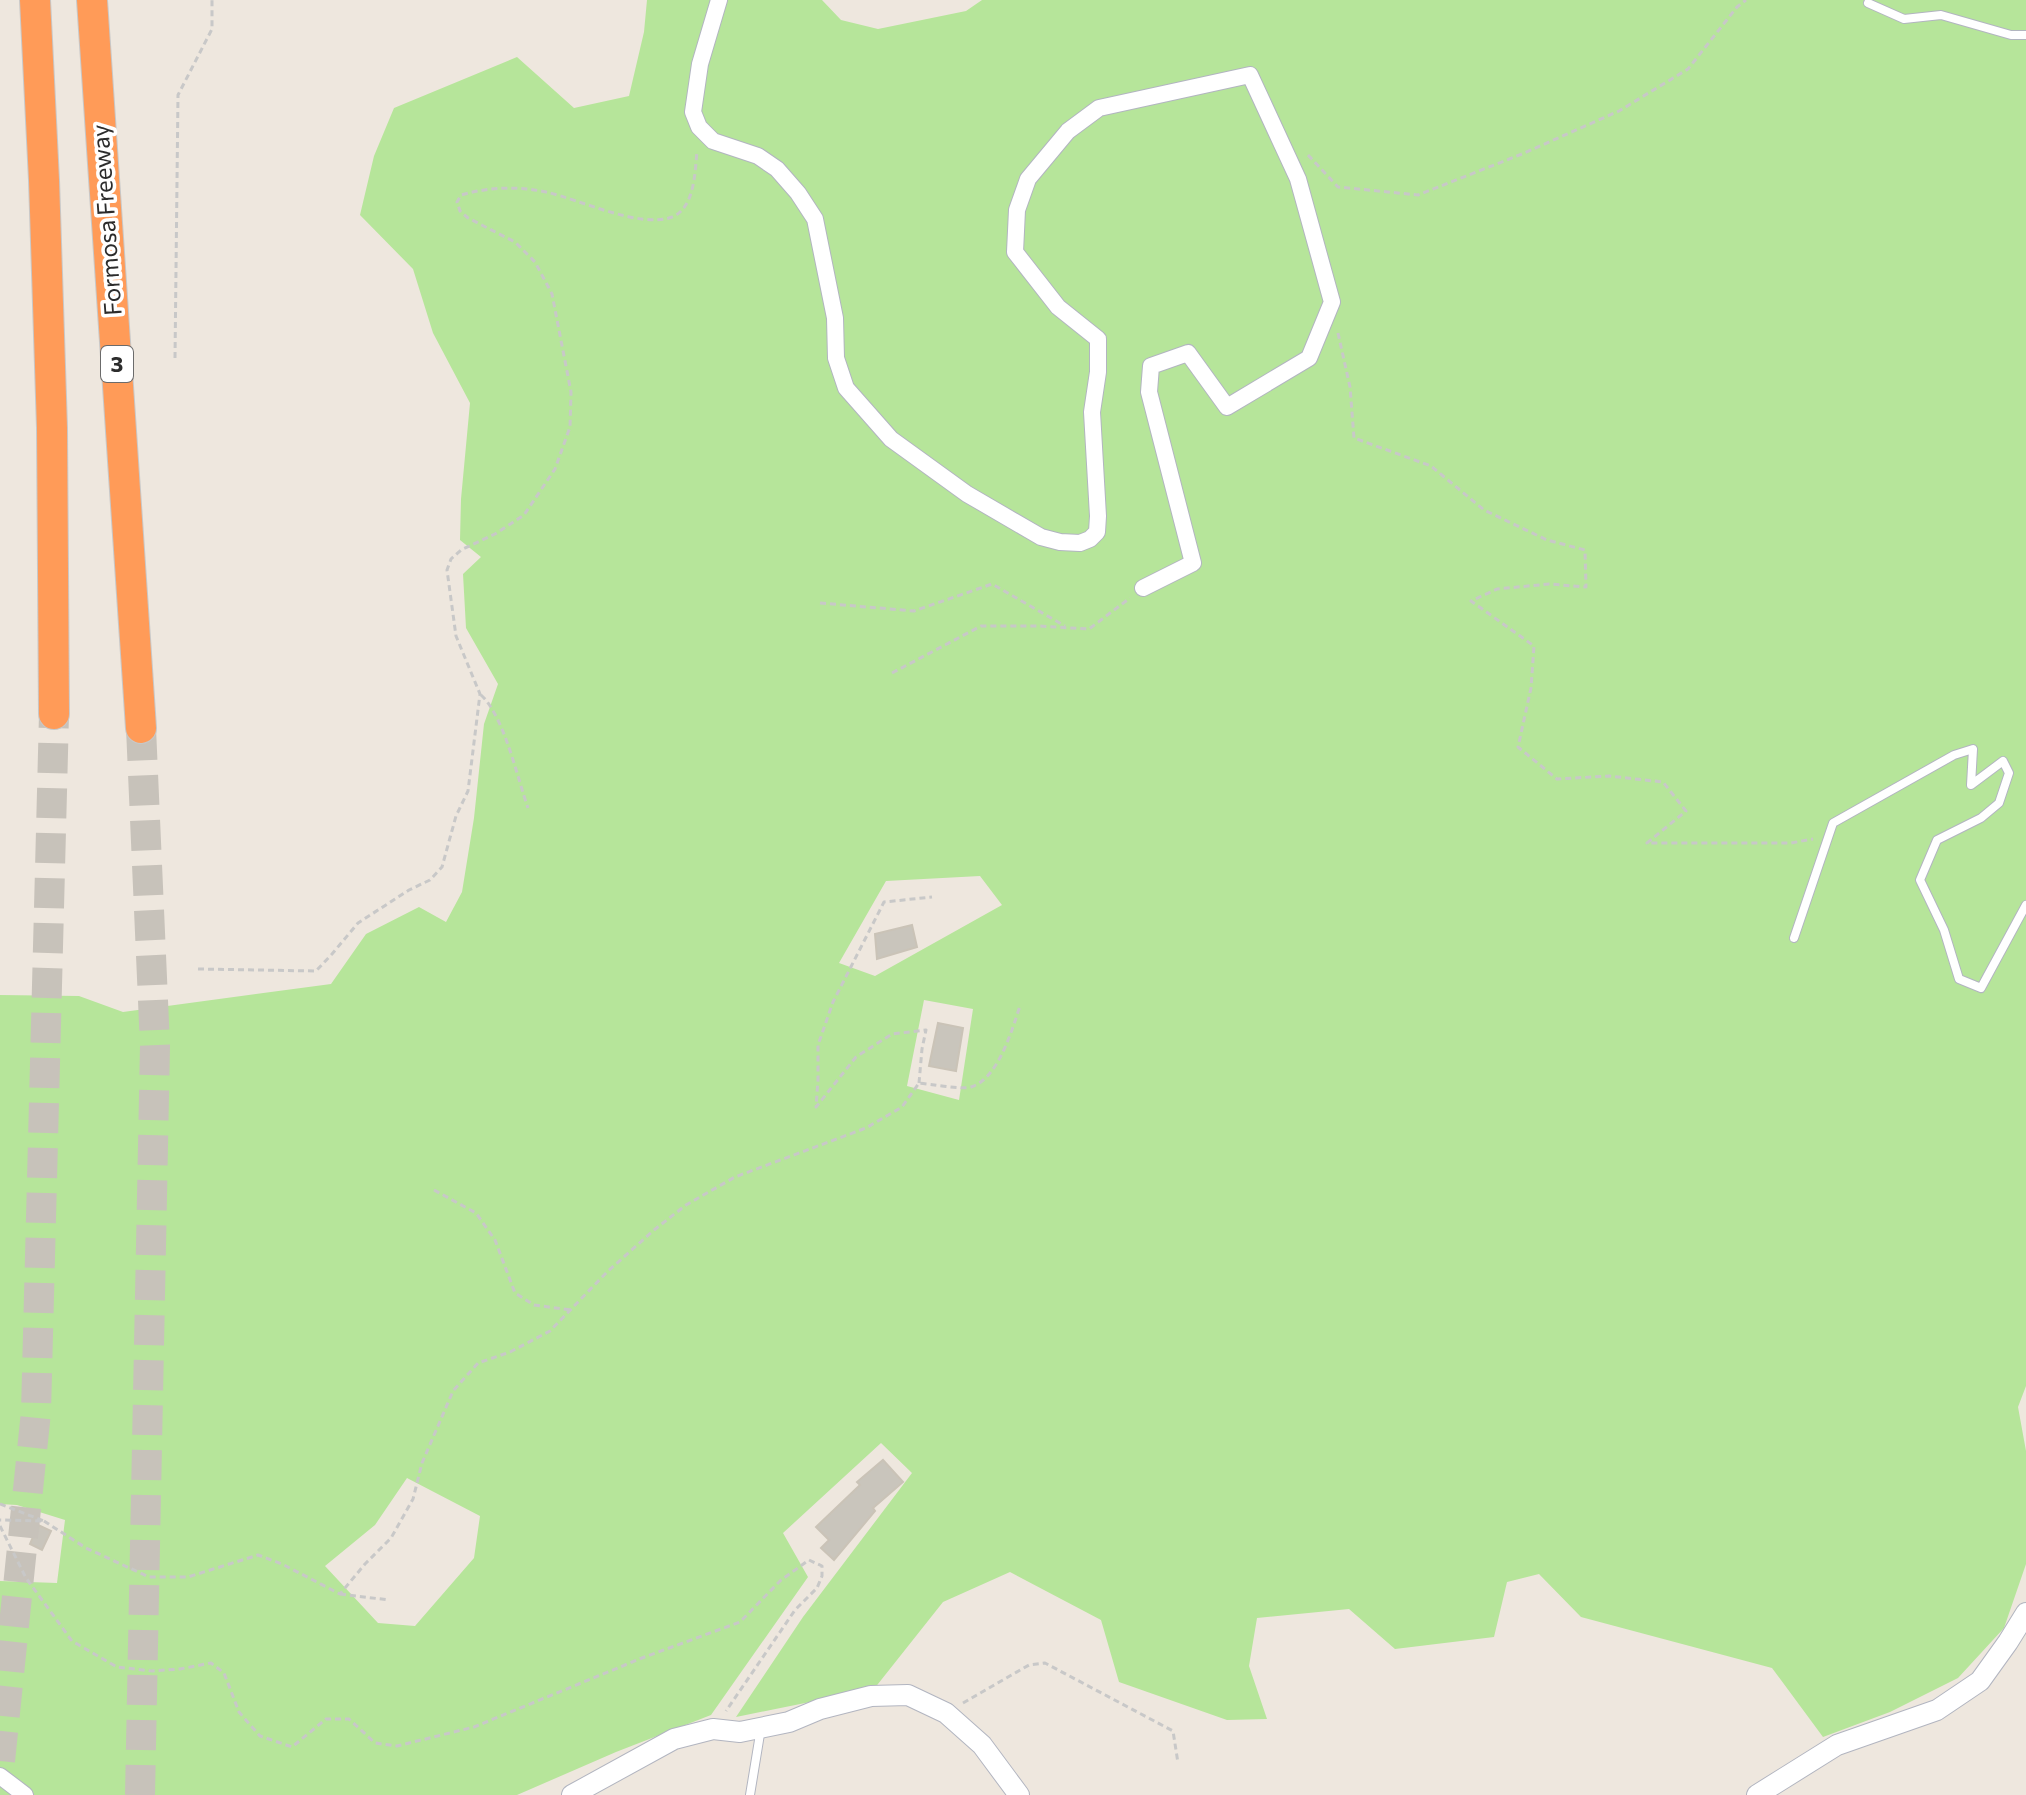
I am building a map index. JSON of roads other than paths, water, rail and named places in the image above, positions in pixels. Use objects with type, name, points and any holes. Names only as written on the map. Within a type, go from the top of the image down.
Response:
[{"type":"highway","points":[[35,0],[52,428],[54,714]]},
{"type":"highway","name":"Formosa Freeway","points":[[92,0],[141,728]]},
{"type":"street","points":[[719,0],[700,64],[693,112],[699,127],[713,141],[758,156],[777,169],[815,219],[835,318],[836,358],[846,388],[891,439],[955,485],[1041,537],[1060,542],[1080,543],[1097,532],[1092,412],[1098,372],[1098,339],[1058,307],[1015,252],[1017,210],[1028,179],[1068,131],[1099,108],[1250,75],[1298,179],[1332,302],[1309,358],[1227,407],[1188,353],[1151,366],[1149,392],[1193,563],[1143,588]]},
{"type":"street","points":[[1757,1795],[1837,1745],[1937,1710],[1980,1681],[2026,1613]]},
{"type":"street","points":[[572,1795],[674,1739],[713,1729],[740,1732],[789,1722],[820,1709],[871,1696],[908,1695],[946,1713],[982,1745],[1019,1795]]},
{"type":"street","points":[[0,1776],[25,1795]]},
{"type":"lane","points":[[1868,3],[1904,19],[1941,15],[2011,35],[2026,35]]},
{"type":"lane","points":[[1794,938],[1833,823],[1954,755],[1973,749],[1971,785],[2003,761],[2009,773],[1999,803],[1981,818],[1937,840],[1920,880],[1944,930],[1959,979],[1981,988],[2026,905]]},
{"type":"lane","points":[[750,1795],[762,1727]]},
{"type":"tunnel","points":[[0,1761],[36,1412],[54,714]]},
{"type":"tunnel","points":[[140,1795],[155,1046],[141,728]]}]
